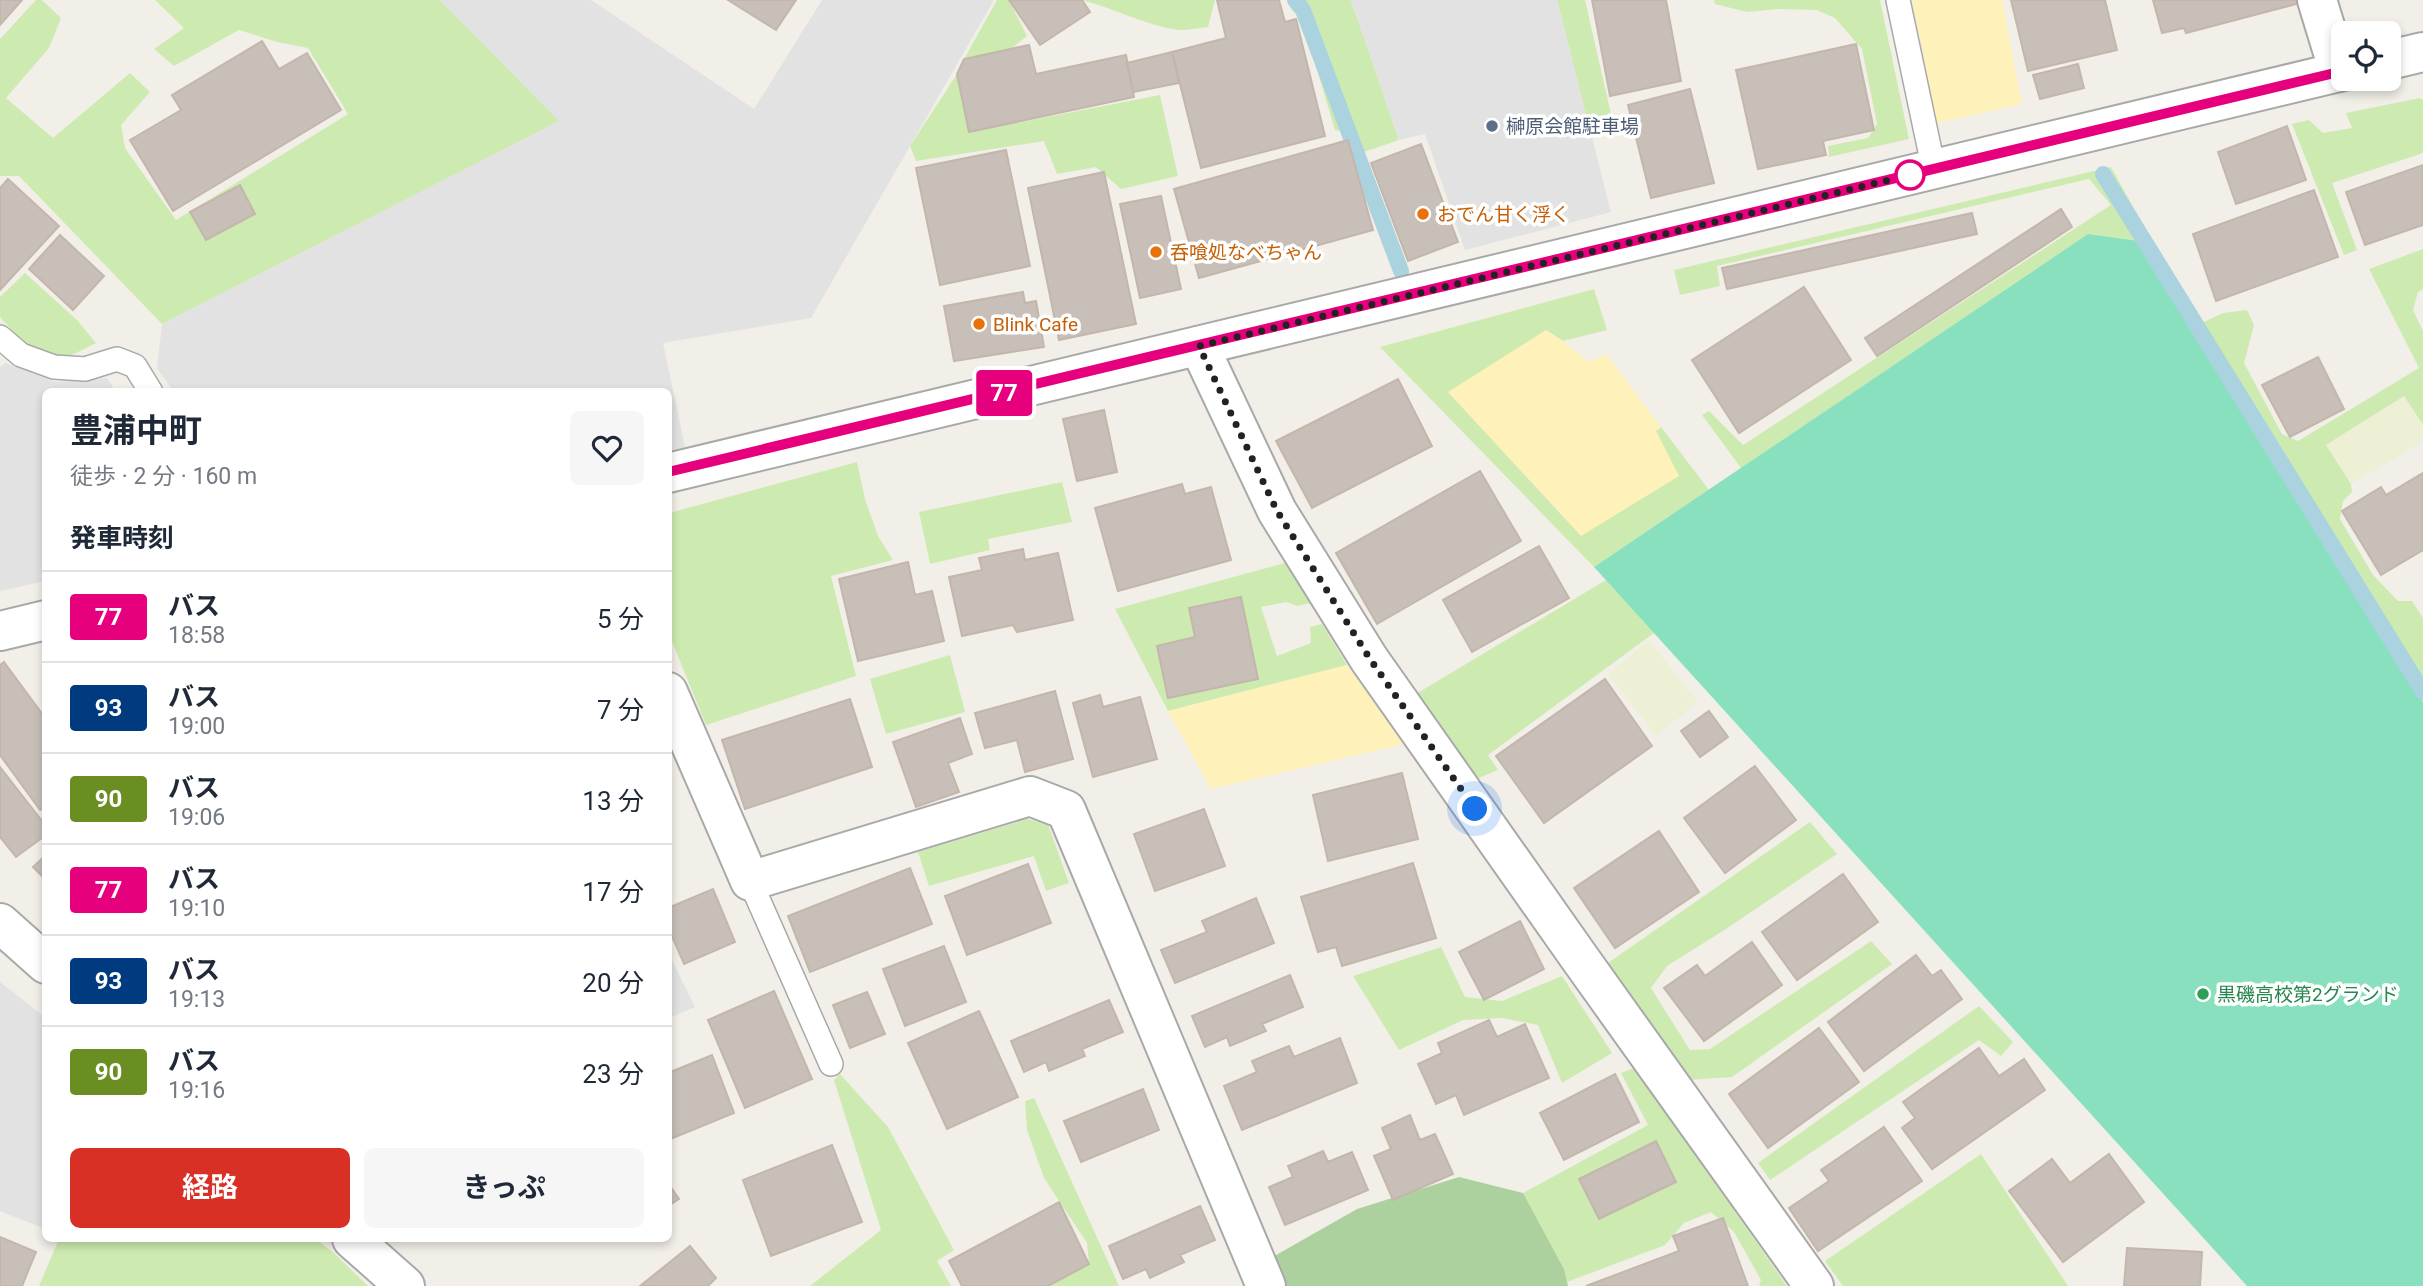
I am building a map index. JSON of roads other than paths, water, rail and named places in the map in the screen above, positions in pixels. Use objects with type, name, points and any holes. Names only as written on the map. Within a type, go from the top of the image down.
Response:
[{"type":"street","points":[[2317,0],[2331,41]]},
{"type":"street","points":[[2401,57],[2423,52]]},
{"type":"street","points":[[672,471],[2331,73]]},
{"type":"street","points":[[1199,346],[1277,511],[1370,659],[1814,1286]]},
{"type":"street","points":[[0,631],[42,621]]},
{"type":"street","points":[[672,698],[750,881],[1030,796],[1066,810],[1266,1286]]},
{"type":"street","points":[[0,923],[42,960]]},
{"type":"street","points":[[355,1242],[405,1286]]},
{"type":"lane","points":[[1898,0],[1934,170]]},
{"type":"lane","points":[[0,337],[21,355],[54,367],[85,369],[117,359],[135,366],[149,388]]},
{"type":"lane","points":[[750,881],[831,1064]]},
{"type":"waterway","points":[[1295,0],[1303,10],[1401,271]]},
{"type":"waterway","points":[[2103,174],[2423,692]]},
{"type":"place","name":"榊原会館駐車場","points":[[1492,126]]},
{"type":"place","name":"おでん甘く浮く","points":[[1423,214]]},
{"type":"place","name":"呑喰処なべちゃん","points":[[1156,252]]},
{"type":"place","name":"Blink Cafe","points":[[979,324]]},
{"type":"place","name":"黒磯高校第2グランド","points":[[2203,994]]}]
